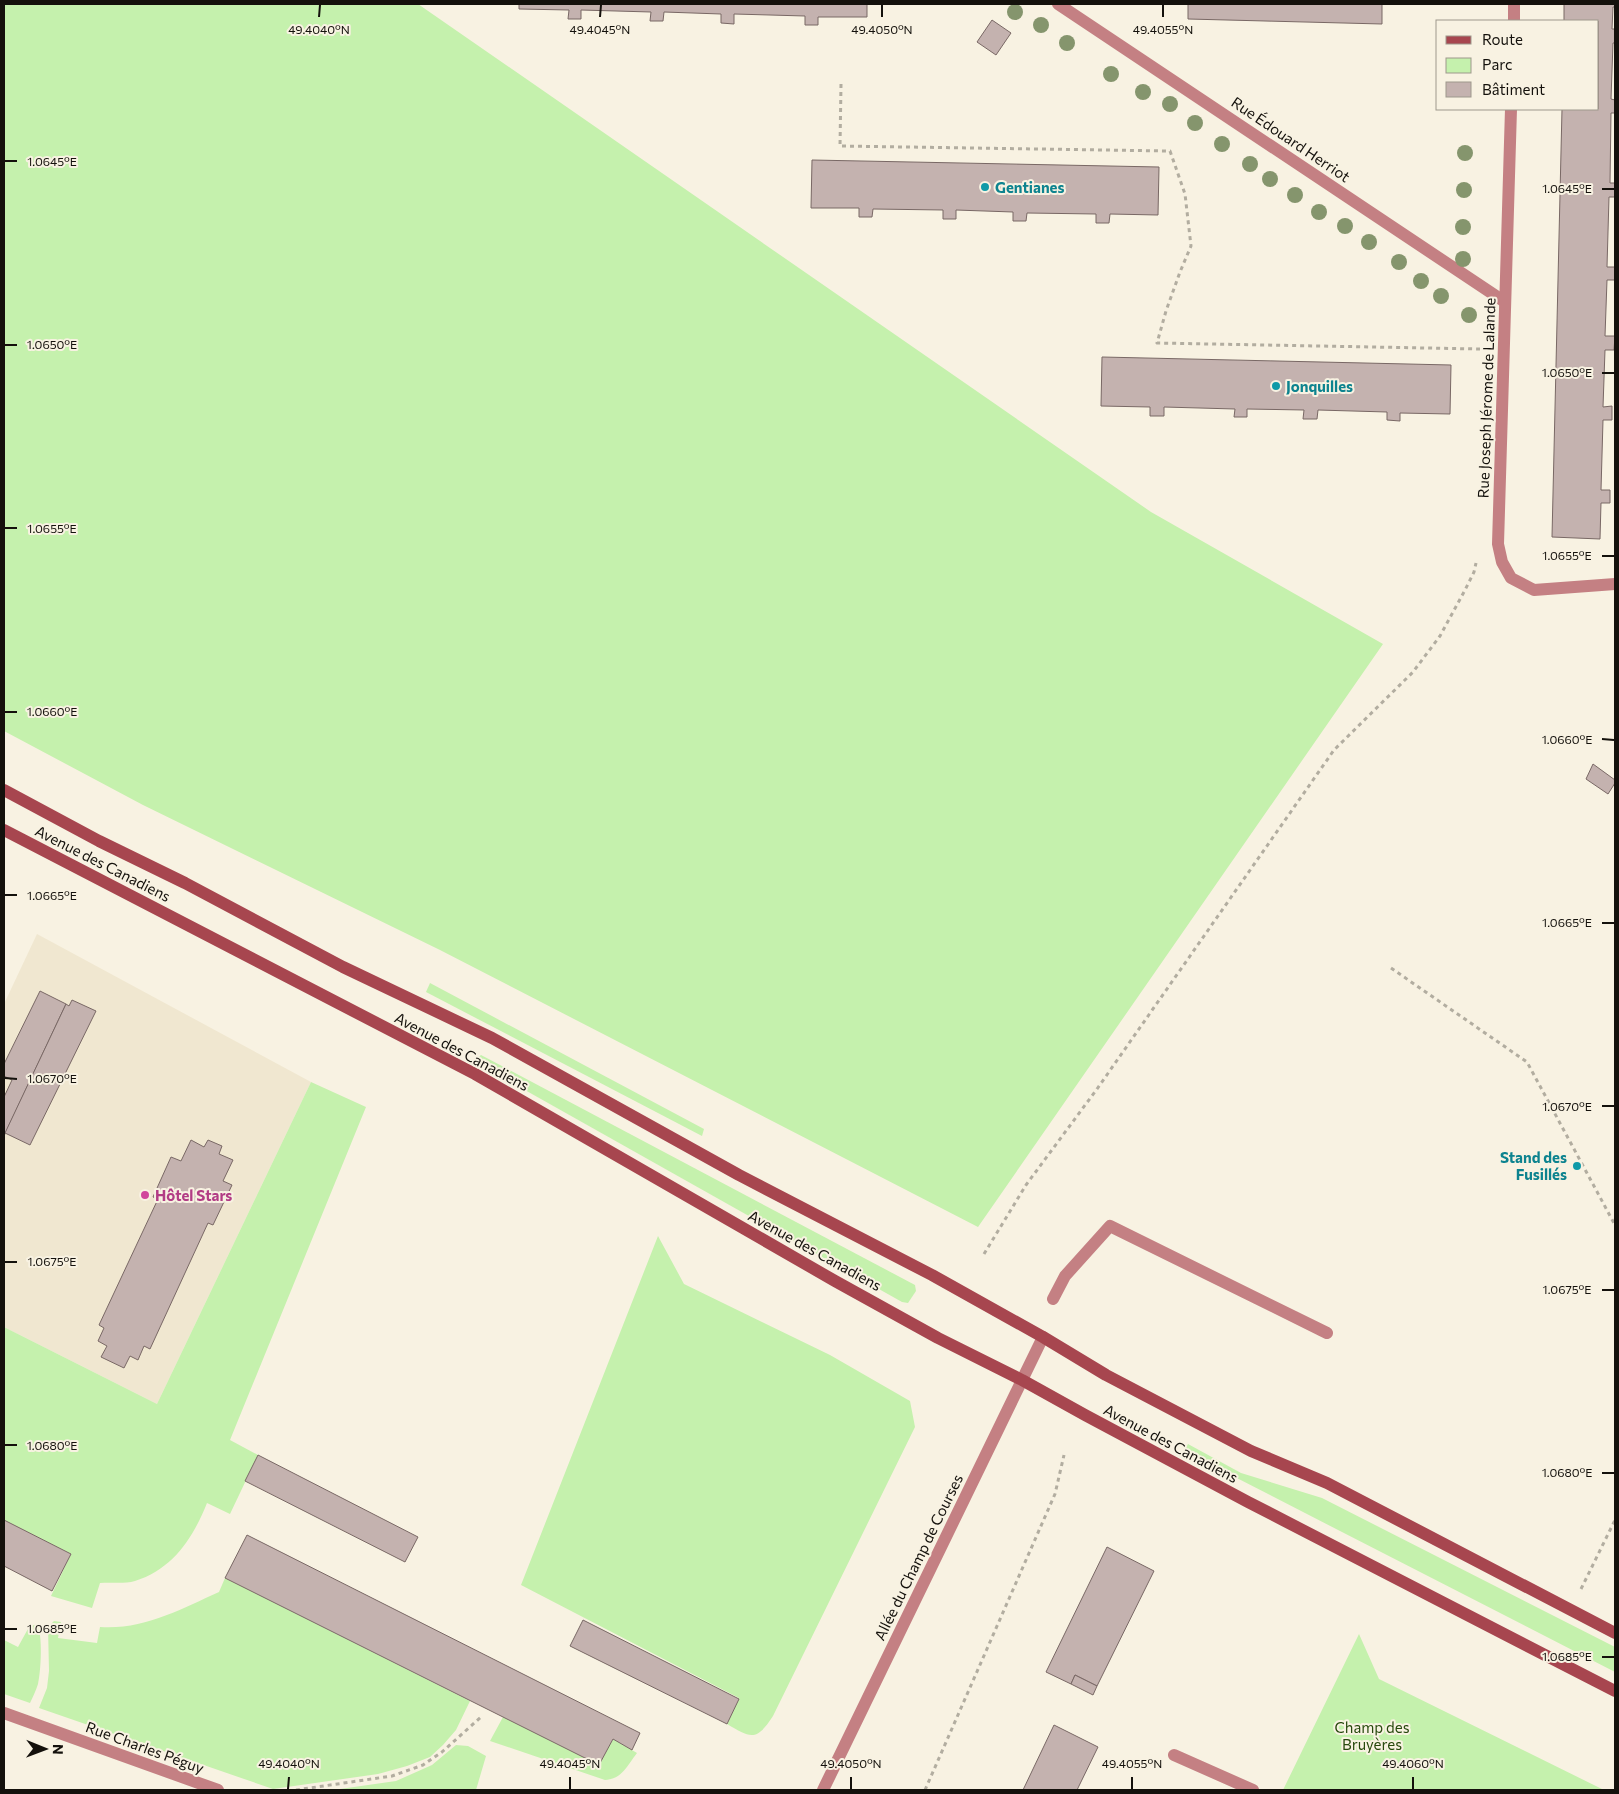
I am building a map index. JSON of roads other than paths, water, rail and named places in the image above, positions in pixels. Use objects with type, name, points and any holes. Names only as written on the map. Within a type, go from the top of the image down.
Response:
[{"type":"main road","name":"Avenue des Canadiens","points":[[4,790],[343,966],[492,1038],[739,1175],[932,1275],[1044,1337],[1106,1375],[1251,1451],[1327,1483],[1615,1633]]},
{"type":"main road","name":"Avenue des Canadiens","points":[[4,830],[475,1074],[835,1281],[938,1338],[1022,1380],[1240,1498],[1615,1691]]},
{"type":"street","name":"Rue Édouard Herriot","points":[[1058,4],[1505,302]]},
{"type":"street","points":[[1514,4],[1514,20]]},
{"type":"street","name":"Rue Joseph Jérome de Lalande","points":[[1511,110],[1498,544],[1502,562],[1511,578],[1534,590],[1615,584]]},
{"type":"street","points":[[1053,1299],[1065,1276],[1110,1226],[1327,1333]]},
{"type":"street","name":"Allée du Champ de Courses","points":[[823,1790],[1044,1337]]},
{"type":"street","name":"Rue Charles Péguy","points":[[4,1713],[218,1790]]},
{"type":"street","points":[[1174,1755],[1253,1790]]},
{"type":"place","name":"Gentianes","points":[[985,187]]},
{"type":"place","name":"Jonquilles","points":[[1276,386]]},
{"type":"place","name":"Stand des Fusillés","points":[[1577,1166]]},
{"type":"place","name":"Hôtel Stars","points":[[145,1195]]},
{"type":"park label","name":"Champ des Bruyères","points":[[1372,1736]]}]
